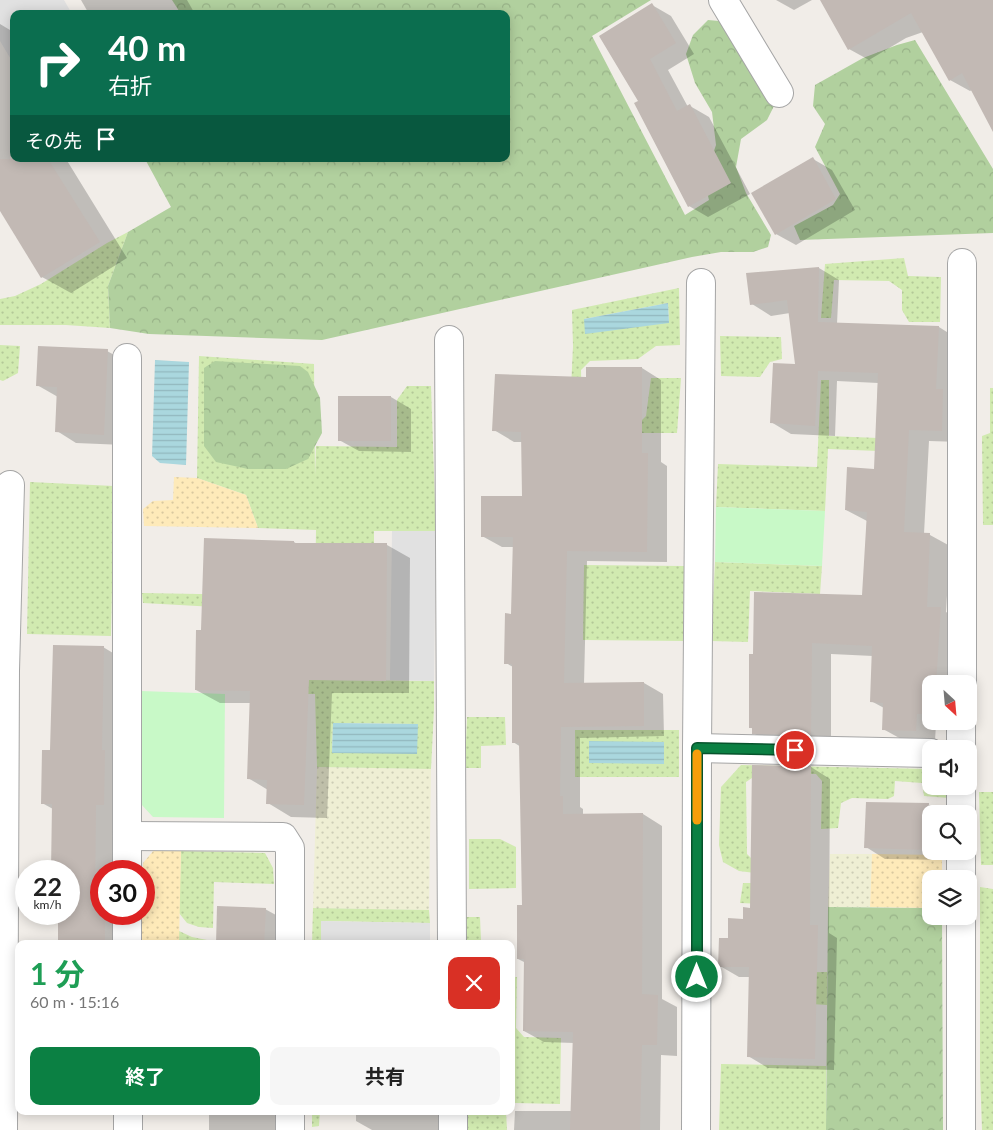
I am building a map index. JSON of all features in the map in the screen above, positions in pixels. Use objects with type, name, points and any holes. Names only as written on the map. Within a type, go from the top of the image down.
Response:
[{"type":"street","points":[[723,0],[779,93]]},
{"type":"street","points":[[962,263],[962,675]]},
{"type":"street","points":[[696,1130],[701,283]]},
{"type":"street","points":[[449,340],[452,940]]},
{"type":"street","points":[[127,358],[127,860]]},
{"type":"street","points":[[4,1130],[5,670],[10,484]]},
{"type":"street","points":[[697,748],[922,753]]},
{"type":"street","points":[[127,836],[283,837],[290,848],[290,940]]},
{"type":"street","points":[[127,925],[127,940]]},
{"type":"street","points":[[961,925],[961,1130]]},
{"type":"street","points":[[128,1115],[128,1130]]},
{"type":"street","points":[[290,1115],[290,1130]]},
{"type":"street","points":[[453,1115],[453,1130]]},
{"type":"green space","points":[[172,0],[651,0],[592,36],[685,215],[709,200],[704,180],[716,145],[712,112],[695,83],[686,54],[693,35],[708,20],[730,22],[757,65],[774,106],[767,120],[741,139],[736,167],[746,193],[771,235],[768,247],[753,252],[721,252],[692,257],[322,340],[149,334],[110,328],[108,286],[128,232],[171,207],[147,162],[510,162],[510,10],[178,10]]},
{"type":"green space","points":[[915,40],[993,169],[993,233],[800,240],[794,226],[833,205],[840,194],[815,147],[825,124],[813,106],[815,85],[863,58]]},
{"type":"green space","points":[[128,232],[108,286],[110,328],[66,325],[0,325],[0,299],[15,296],[41,284]]},
{"type":"green space","points":[[904,258],[908,276],[941,277],[940,322],[909,322],[902,310],[902,290],[889,281],[834,280],[831,318],[821,318],[825,264]]},
{"type":"green space","points":[[679,288],[680,345],[656,346],[638,359],[590,361],[581,370],[582,417],[636,426],[646,416],[651,378],[681,378],[677,433],[569,433],[573,346],[572,310]],"holes":[[[668,303],[669,322],[584,319]]]},
{"type":"green space","points":[[720,336],[781,337],[782,359],[770,362],[760,377],[721,376]]},
{"type":"green space","points":[[0,345],[20,346],[18,373],[3,381],[0,380]]},
{"type":"green space","points":[[199,356],[314,364],[315,476],[316,446],[397,447],[397,400],[407,386],[431,386],[436,531],[374,531],[374,543],[323,680],[434,681],[431,769],[317,767],[315,694],[275,694],[272,610],[143,603],[142,593],[315,596],[316,530],[258,528],[246,495],[197,478]],"holes":[[[333,723],[417,724],[417,753],[332,752]]]},
{"type":"green space","points":[[215,361],[300,366],[308,372],[320,398],[322,433],[308,459],[286,469],[248,469],[216,462],[204,446],[204,368]]},
{"type":"green space","points":[[821,380],[829,380],[829,436],[878,438],[878,451],[828,449],[825,511],[716,507],[718,464],[817,467]]},
{"type":"green space","points":[[990,388],[993,388],[993,525],[983,525],[982,436],[990,433]]},
{"type":"green space","points":[[30,482],[114,486],[111,636],[27,634]]},
{"type":"green space","points":[[716,507],[825,511],[822,566],[715,562]]},
{"type":"green space","points":[[715,562],[822,566],[820,594],[750,591],[748,642],[711,641]]},
{"type":"green space","points":[[584,565],[684,566],[683,641],[583,640]]},
{"type":"green space","points":[[141,691],[225,694],[224,818],[153,817],[141,804]]},
{"type":"green space","points":[[467,717],[505,717],[506,745],[481,746],[481,768],[465,768]]},
{"type":"green space","points":[[575,730],[679,730],[679,777],[575,777]]},
{"type":"green space","points":[[741,765],[922,769],[922,783],[895,781],[894,796],[888,799],[852,798],[841,803],[838,828],[821,829],[822,781],[816,774],[758,774],[746,782],[747,854],[755,862],[786,905],[740,903],[743,883],[764,883],[763,874],[739,871],[723,862],[719,845],[721,787]]},
{"type":"green space","points":[[317,767],[431,769],[429,910],[313,908]]},
{"type":"green space","points":[[979,792],[993,792],[993,865],[981,865]]},
{"type":"green space","points":[[949,795],[949,798],[924,796]]},
{"type":"green space","points":[[469,839],[500,839],[516,847],[516,888],[469,889]]},
{"type":"green space","points":[[181,851],[265,853],[273,868],[274,884],[214,882],[213,928],[199,927],[187,923],[179,913]]},
{"type":"green space","points":[[830,854],[872,854],[870,907],[828,907]]},
{"type":"green space","points":[[980,887],[993,889],[993,1130],[982,1130],[980,1072]]},
{"type":"green space","points":[[828,907],[922,908],[922,925],[942,925],[943,1130],[826,1130]]},
{"type":"green space","points":[[313,908],[429,910],[430,923],[321,921],[321,940],[312,940]]},
{"type":"green space","points":[[466,917],[480,917],[481,940],[466,940]]},
{"type":"green space","points":[[179,931],[192,937],[207,940],[179,940]]},
{"type":"green space","points":[[827,972],[827,1005],[765,1001],[763,973]]},
{"type":"green space","points":[[515,977],[517,977],[516,1028],[524,1037],[561,1038],[560,1104],[515,1103]]},
{"type":"green space","points":[[721,1064],[826,1066],[826,1130],[719,1130]]},
{"type":"green space","points":[[312,1115],[320,1115],[319,1126],[312,1127]]},
{"type":"green space","points":[[465,1115],[506,1115],[507,1130],[465,1130]]},
{"type":"sand","points":[[174,477],[197,478],[246,495],[258,528],[144,526],[143,509],[153,501],[173,500]]},
{"type":"sand","points":[[154,850],[181,851],[179,940],[142,940],[142,925],[155,925],[155,860],[146,860]]},
{"type":"sand","points":[[872,854],[922,855],[922,860],[942,860],[942,870],[922,870],[922,908],[870,907]]},
{"type":"shaded area","points":[[0,0],[64,0],[70,10],[10,10],[10,58],[0,41]]},
{"type":"shaded area","points":[[392,531],[436,531],[434,681],[390,680]]},
{"type":"shaded area","points":[[321,921],[430,923],[430,940],[321,940]]},
{"type":"water","points":[[668,303],[669,323],[585,334],[584,319]]},
{"type":"water","points":[[155,360],[189,362],[186,465],[160,463],[152,456]]},
{"type":"water","points":[[333,723],[418,724],[417,754],[332,753]]},
{"type":"water","points":[[589,741],[664,742],[664,764],[589,763]]},
{"type":"building","points":[[820,0],[993,0],[993,132],[962,73],[949,81],[911,13],[848,50]]},
{"type":"building","points":[[652,3],[676,43],[650,59],[677,111],[690,104],[731,183],[688,207],[634,103],[638,101],[599,36]]},
{"type":"building","points":[[813,157],[836,199],[775,235],[751,193]]},
{"type":"building","points":[[0,159],[10,159],[10,162],[50,162],[100,242],[41,278],[0,211]]},
{"type":"building","points":[[819,267],[818,322],[939,326],[936,389],[943,389],[942,431],[909,430],[904,532],[930,533],[927,607],[941,607],[937,675],[922,675],[922,714],[917,714],[916,731],[882,730],[883,703],[870,702],[872,646],[812,643],[811,735],[752,734],[752,728],[749,728],[749,654],[753,654],[754,592],[862,595],[867,512],[845,510],[847,467],[874,469],[878,373],[818,371],[815,426],[770,423],[773,363],[795,364],[787,300],[750,305],[746,273]]},
{"type":"building","points":[[38,346],[108,349],[104,435],[55,432],[57,387],[36,386]]},
{"type":"building","points":[[586,367],[642,367],[642,453],[648,453],[647,552],[567,551],[564,683],[644,682],[644,726],[561,727],[560,796],[563,796],[563,814],[643,813],[642,994],[658,995],[657,1045],[642,1045],[640,1130],[570,1130],[573,1032],[523,1031],[524,959],[517,959],[517,905],[522,905],[519,743],[512,743],[512,664],[504,664],[505,613],[511,614],[513,537],[481,537],[481,496],[522,496],[521,432],[492,431],[495,374],[586,377]]},
{"type":"building","points":[[338,396],[391,396],[391,441],[338,441]]},
{"type":"building","points":[[204,538],[294,541],[294,543],[387,543],[386,681],[309,680],[304,805],[266,804],[267,780],[247,779],[250,691],[195,690],[196,630],[201,630]]},
{"type":"building","points":[[53,645],[104,646],[102,750],[105,750],[104,805],[96,805],[95,860],[90,860],[90,925],[105,925],[105,940],[58,940],[58,925],[80,925],[80,860],[51,860],[52,804],[41,804],[42,750],[50,750]]},
{"type":"building","points":[[752,765],[811,766],[810,925],[818,925],[815,1059],[747,1057],[749,967],[718,967],[719,938],[728,938],[728,918],[743,919],[743,907],[750,908]]},
{"type":"building","points":[[866,802],[929,803],[929,805],[922,805],[922,850],[864,848]]},
{"type":"building","points":[[217,906],[266,908],[264,940],[216,940]]},
{"type":"slow traffic","points":[[697,754],[697,820]]},
{"type":"route","points":[[697,977],[697,748],[795,750]]}]
